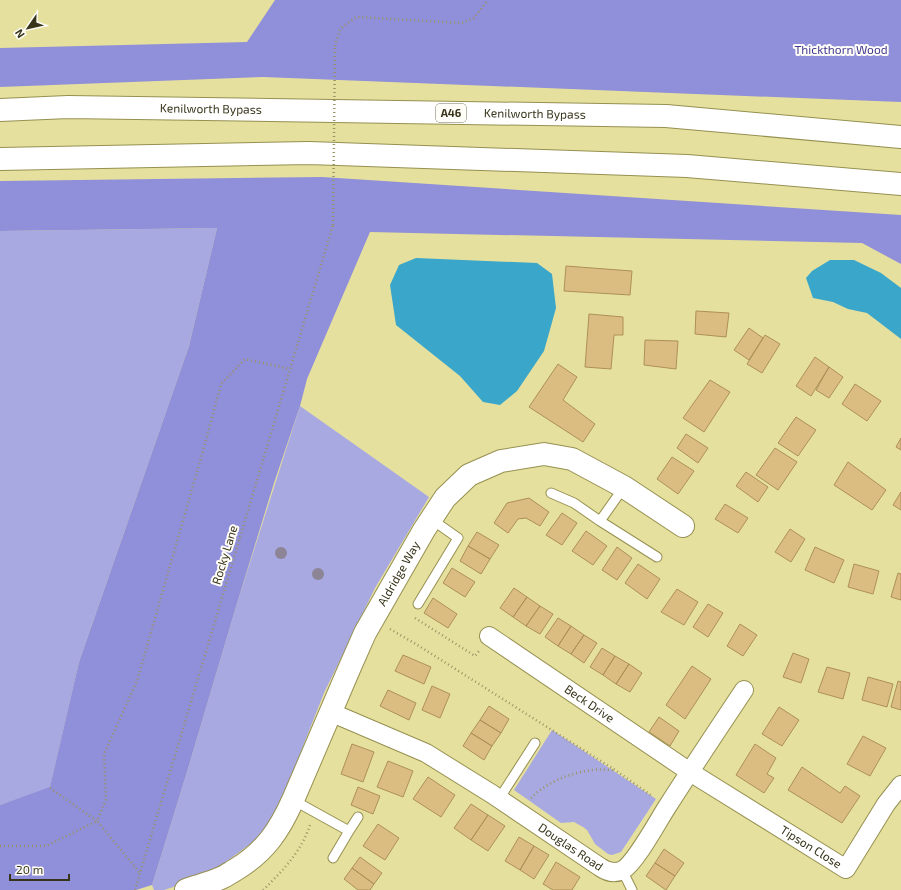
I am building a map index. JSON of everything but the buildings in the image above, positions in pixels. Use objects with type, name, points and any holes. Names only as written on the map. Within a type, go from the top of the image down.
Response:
[{"type":"main road","name":"Kenilworth Bypass","points":[[0,110],[68,108],[666,116],[901,137]]},
{"type":"main road","points":[[0,159],[309,153],[687,166],[901,184]]},
{"type":"main road","name":"Aldridge Way","points":[[186,890],[226,884],[242,866],[260,852],[278,830],[286,816],[365,633],[431,519],[445,498],[469,475],[501,461],[544,454],[572,459],[624,487],[683,526]]},
{"type":"street","name":"Beck Drive","points":[[489,636],[690,772]]},
{"type":"street","points":[[622,870],[631,862],[639,851],[744,690]]},
{"type":"street","name":"Douglas Road","points":[[330,712],[426,753],[499,799],[606,871],[613,872],[622,870]]},
{"type":"street","name":"Tipson Close","points":[[690,772],[846,869],[886,804],[901,785]]},
{"type":"lane","points":[[600,520],[624,487]]},
{"type":"lane","points":[[551,493],[574,503],[657,557]]},
{"type":"lane","points":[[418,604],[458,538],[431,519]]},
{"type":"lane","points":[[499,799],[535,743]]},
{"type":"lane","points":[[293,800],[349,831]]},
{"type":"lane","points":[[333,858],[358,817]]},
{"type":"lane","points":[[622,870],[632,890]]},
{"type":"path","name":"Rocky Lane","points":[[135,890],[333,225],[335,46],[340,29],[356,17],[462,23],[474,18],[488,0]]},
{"type":"path","points":[[0,846],[46,846],[97,821],[106,800],[104,754],[137,681],[221,384],[245,359],[290,369]]},
{"type":"path","points":[[414,618],[475,656],[489,636]]},
{"type":"path","points":[[390,629],[615,770],[667,806]]},
{"type":"path","points":[[520,813],[528,800],[539,790],[554,781],[593,770],[615,770]]},
{"type":"path","points":[[50,788],[97,821],[140,873]]},
{"type":"shaded area","points":[[217,228],[189,346],[79,662],[50,788],[0,805],[0,231]]},
{"type":"shaded area","points":[[416,258],[537,263],[552,274],[556,308],[544,351],[517,391],[500,405],[483,402],[460,376],[396,325],[390,285],[399,265]]},
{"type":"shaded area","points":[[830,260],[854,260],[881,273],[901,288],[901,339],[867,313],[848,309],[833,302],[813,298],[806,278],[812,271]]},
{"type":"shaded area","points":[[300,406],[429,497],[375,588],[324,693],[283,797],[269,825],[257,839],[212,872],[192,881],[164,890],[154,890],[152,885],[238,600]]},
{"type":"shaded area","points":[[552,730],[656,799],[621,852],[612,855],[608,854],[595,844],[587,830],[583,827],[574,822],[561,823],[514,790]]},
{"type":"green space","name":"Thickthorn Wood","points":[[275,0],[901,0],[901,102],[263,77],[0,87],[0,48],[247,42]]},
{"type":"green space","points":[[322,177],[901,215],[901,264],[862,243],[370,232],[307,379],[300,406],[274,483],[238,600],[152,885],[136,890],[0,890],[0,805],[50,787],[79,662],[189,346],[217,228],[0,231],[0,181]]}]
